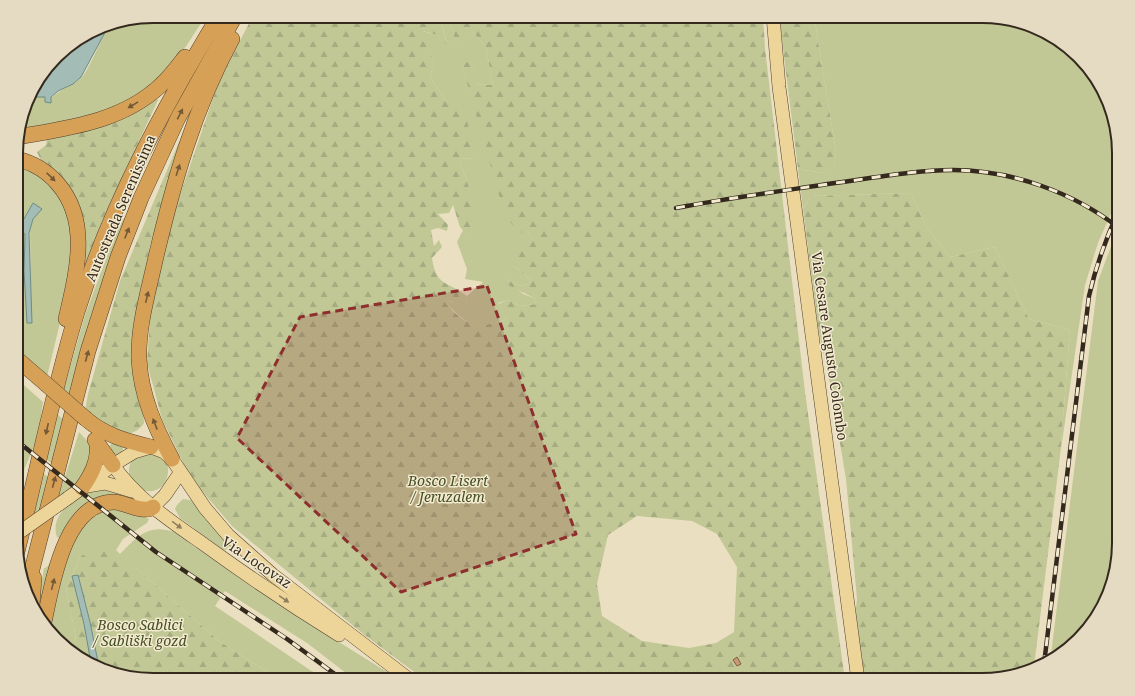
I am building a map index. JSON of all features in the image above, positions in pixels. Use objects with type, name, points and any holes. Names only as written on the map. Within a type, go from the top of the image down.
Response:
[{"type":"highway","points":[[24,136],[92,122],[131,106],[162,85],[211,23]]},
{"type":"highway","name":"Autostrada Serenissima","points":[[23,521],[49,386],[102,242],[123,194],[164,111],[213,23]]},
{"type":"highway","name":"Autostrada Serenissima","points":[[37,547],[88,351],[118,257],[174,124],[231,23]]},
{"type":"highway","points":[[172,459],[157,430],[144,392],[139,359],[143,315],[168,206],[182,157],[213,74],[240,23]]},
{"type":"highway","points":[[23,161],[48,174],[63,190],[75,215],[78,249],[75,278],[63,334],[49,386]]},
{"type":"highway","points":[[23,364],[49,386],[84,424],[113,465]]},
{"type":"highway","points":[[23,375],[49,386]]},
{"type":"highway","points":[[84,424],[110,435],[152,447]]},
{"type":"highway","points":[[82,488],[94,469],[98,451],[97,442]]},
{"type":"highway","points":[[46,616],[61,555],[71,533],[86,514],[95,507],[105,503],[121,503],[145,510],[153,507]]},
{"type":"highway","points":[[26,571],[37,547]]},
{"type":"highway","points":[[27,574],[37,547]]},
{"type":"highway","points":[[30,584],[37,547]]},
{"type":"highway","points":[[31,588],[37,547]]},
{"type":"highway","points":[[33,593],[37,547]]},
{"type":"main road","name":"Via Cesare Augusto Colombo","points":[[774,23],[780,95],[857,673]]},
{"type":"main road","name":"Via Locovaz","points":[[152,447],[164,452],[172,459],[205,508],[228,535],[273,575],[401,673]]},
{"type":"main road","points":[[23,530],[113,465],[134,452],[152,447]]},
{"type":"main road","name":"Via Locovaz","points":[[113,465],[136,493],[153,507],[243,572],[319,623],[397,670]]},
{"type":"main road","points":[[153,507],[165,495],[180,473]]},
{"type":"main road","points":[[82,488],[94,484],[105,483],[123,487],[136,493]]},
{"type":"highlighted area","points":[[487,286],[576,534],[401,592],[237,438],[300,317]]},
{"type":"green space","points":[[201,23],[174,64],[161,78],[130,100],[94,115],[25,131],[36,97],[45,97],[51,102],[51,98],[75,83],[82,77],[89,67],[106,32],[136,24]]},
{"type":"green space","name":"Bosco Lisert / Jeruzalem","points":[[249,23],[441,23],[447,44],[437,35],[423,31],[434,63],[430,77],[447,102],[464,106],[475,158],[459,159],[470,190],[477,228],[466,234],[460,227],[453,205],[449,213],[438,214],[448,225],[447,231],[438,228],[431,230],[434,246],[439,240],[442,247],[432,258],[434,267],[436,274],[440,279],[467,296],[466,302],[462,307],[452,301],[444,301],[458,316],[465,321],[479,325],[507,319],[498,304],[508,300],[520,306],[536,304],[534,298],[502,282],[505,279],[523,286],[532,281],[513,265],[512,252],[533,238],[528,233],[518,232],[504,213],[462,65],[469,61],[474,69],[474,84],[493,85],[486,48],[474,33],[457,46],[450,23],[763,23],[765,48],[805,392],[844,673],[416,673],[362,633],[232,526],[190,477],[162,419],[147,363],[151,302],[169,227],[220,78]],"holes":[[[637,516],[692,521],[717,534],[737,567],[734,632],[716,643],[689,648],[642,641],[602,616],[597,584],[608,535]]]},
{"type":"green space","points":[[441,23],[450,23],[457,45],[474,33],[486,48],[493,85],[473,84],[474,69],[469,62],[462,65],[489,155],[528,233],[533,238],[513,265],[532,281],[523,286],[505,279],[523,294],[534,298],[536,304],[520,306],[508,300],[498,303],[507,319],[486,325],[472,324],[459,316],[444,301],[466,302],[467,296],[483,282],[465,279],[467,269],[457,242],[463,230],[466,234],[470,190],[459,159],[475,158],[447,102],[430,77],[434,63],[422,31],[437,35],[447,43]]},
{"type":"green space","points":[[780,23],[815,23],[836,152],[834,167],[823,173],[798,169]]},
{"type":"green space","points":[[815,23],[999,24],[1016,27],[1039,36],[1068,55],[1080,67],[1099,96],[1110,128],[1112,144],[1112,211],[1098,243],[1085,285],[1060,456],[1070,330],[1029,319],[995,247],[950,257],[927,228],[911,193],[811,196],[803,209],[798,169],[823,173],[834,166],[836,152]]},
{"type":"green space","points":[[156,98],[158,100],[102,221],[83,272],[82,230],[37,152],[46,145],[47,137]]},
{"type":"green space","points":[[182,135],[184,135],[151,242],[137,305],[144,423],[137,430],[130,433],[122,433],[106,426],[85,411],[88,394],[120,281]]},
{"type":"green space","points":[[23,167],[45,177],[67,208],[73,248],[62,314],[47,377],[23,357],[23,233],[25,234],[24,271],[27,323],[31,300],[30,229],[33,219],[41,209],[33,203],[23,220]]},
{"type":"green space","points":[[911,193],[927,228],[950,257],[995,247],[1029,319],[1070,330],[1060,456],[1035,662],[1016,669],[991,673],[864,673],[855,615],[857,599],[846,479],[830,383],[819,333],[803,209],[811,196]]},
{"type":"green space","points":[[127,215],[70,397],[63,392],[85,315],[119,224]]},
{"type":"green space","points":[[1112,244],[1112,552],[1110,568],[1099,600],[1090,615],[1074,635],[1051,653],[1098,281]]},
{"type":"green space","points":[[23,384],[43,402],[38,437],[23,472]]},
{"type":"green space","points":[[57,414],[65,421],[55,466],[46,459]]},
{"type":"green space","points":[[79,432],[92,446],[85,478],[59,496]]},
{"type":"green space","points":[[113,442],[119,442],[123,446],[123,452],[119,456],[113,456],[109,452],[109,446]]},
{"type":"green space","points":[[152,453],[166,463],[168,473],[165,482],[160,488],[153,491],[146,491],[134,484],[130,477],[129,469],[134,458]]},
{"type":"green space","points":[[41,472],[51,479],[44,508],[33,515]]},
{"type":"green space","points":[[101,488],[131,497],[140,502],[89,504],[44,613],[38,604],[44,568],[47,567],[53,559],[59,538],[57,537],[55,528],[57,520],[68,505],[84,494]]},
{"type":"green space","points":[[183,499],[191,500],[229,543],[229,549],[224,550],[180,518],[175,509]]},
{"type":"green space","points":[[105,508],[129,509],[149,519],[147,523],[123,539],[116,550],[120,554],[144,533],[157,529],[174,532],[241,579],[389,673],[346,673],[307,643],[225,591],[215,606],[315,673],[269,673],[219,641],[136,568],[81,556],[66,589],[75,633],[76,648],[67,641],[50,622],[58,585],[68,553],[81,527],[95,514]]},
{"type":"green space","name":"Bosco Sablici / Sabliški gozd","points":[[108,546],[136,568],[219,641],[269,673],[136,672],[119,669],[98,661],[78,575],[72,576],[84,624],[90,656],[81,651],[76,648],[75,633],[66,589],[81,556]]},
{"type":"water","points":[[105,32],[81,77],[73,84],[58,91],[51,97],[51,103],[45,102],[45,97],[36,97],[40,88],[55,67],[67,55],[88,40]]},
{"type":"water","points":[[33,203],[42,209],[33,219],[29,233],[32,323],[27,323],[24,271],[25,234],[23,233],[23,220]]},
{"type":"water","points":[[78,575],[98,661],[90,656],[84,624],[72,576]]},
{"type":"building","points":[[737,657],[741,664],[737,666],[733,660]]},
{"type":"railway","points":[[676,208],[894,175],[924,171],[953,170],[975,171],[1019,179],[1062,194],[1082,204],[1112,223]]},
{"type":"railway","points":[[1045,657],[1089,296],[1102,252],[1112,226]]},
{"type":"railway","points":[[23,446],[156,552],[287,639],[333,673]]}]
